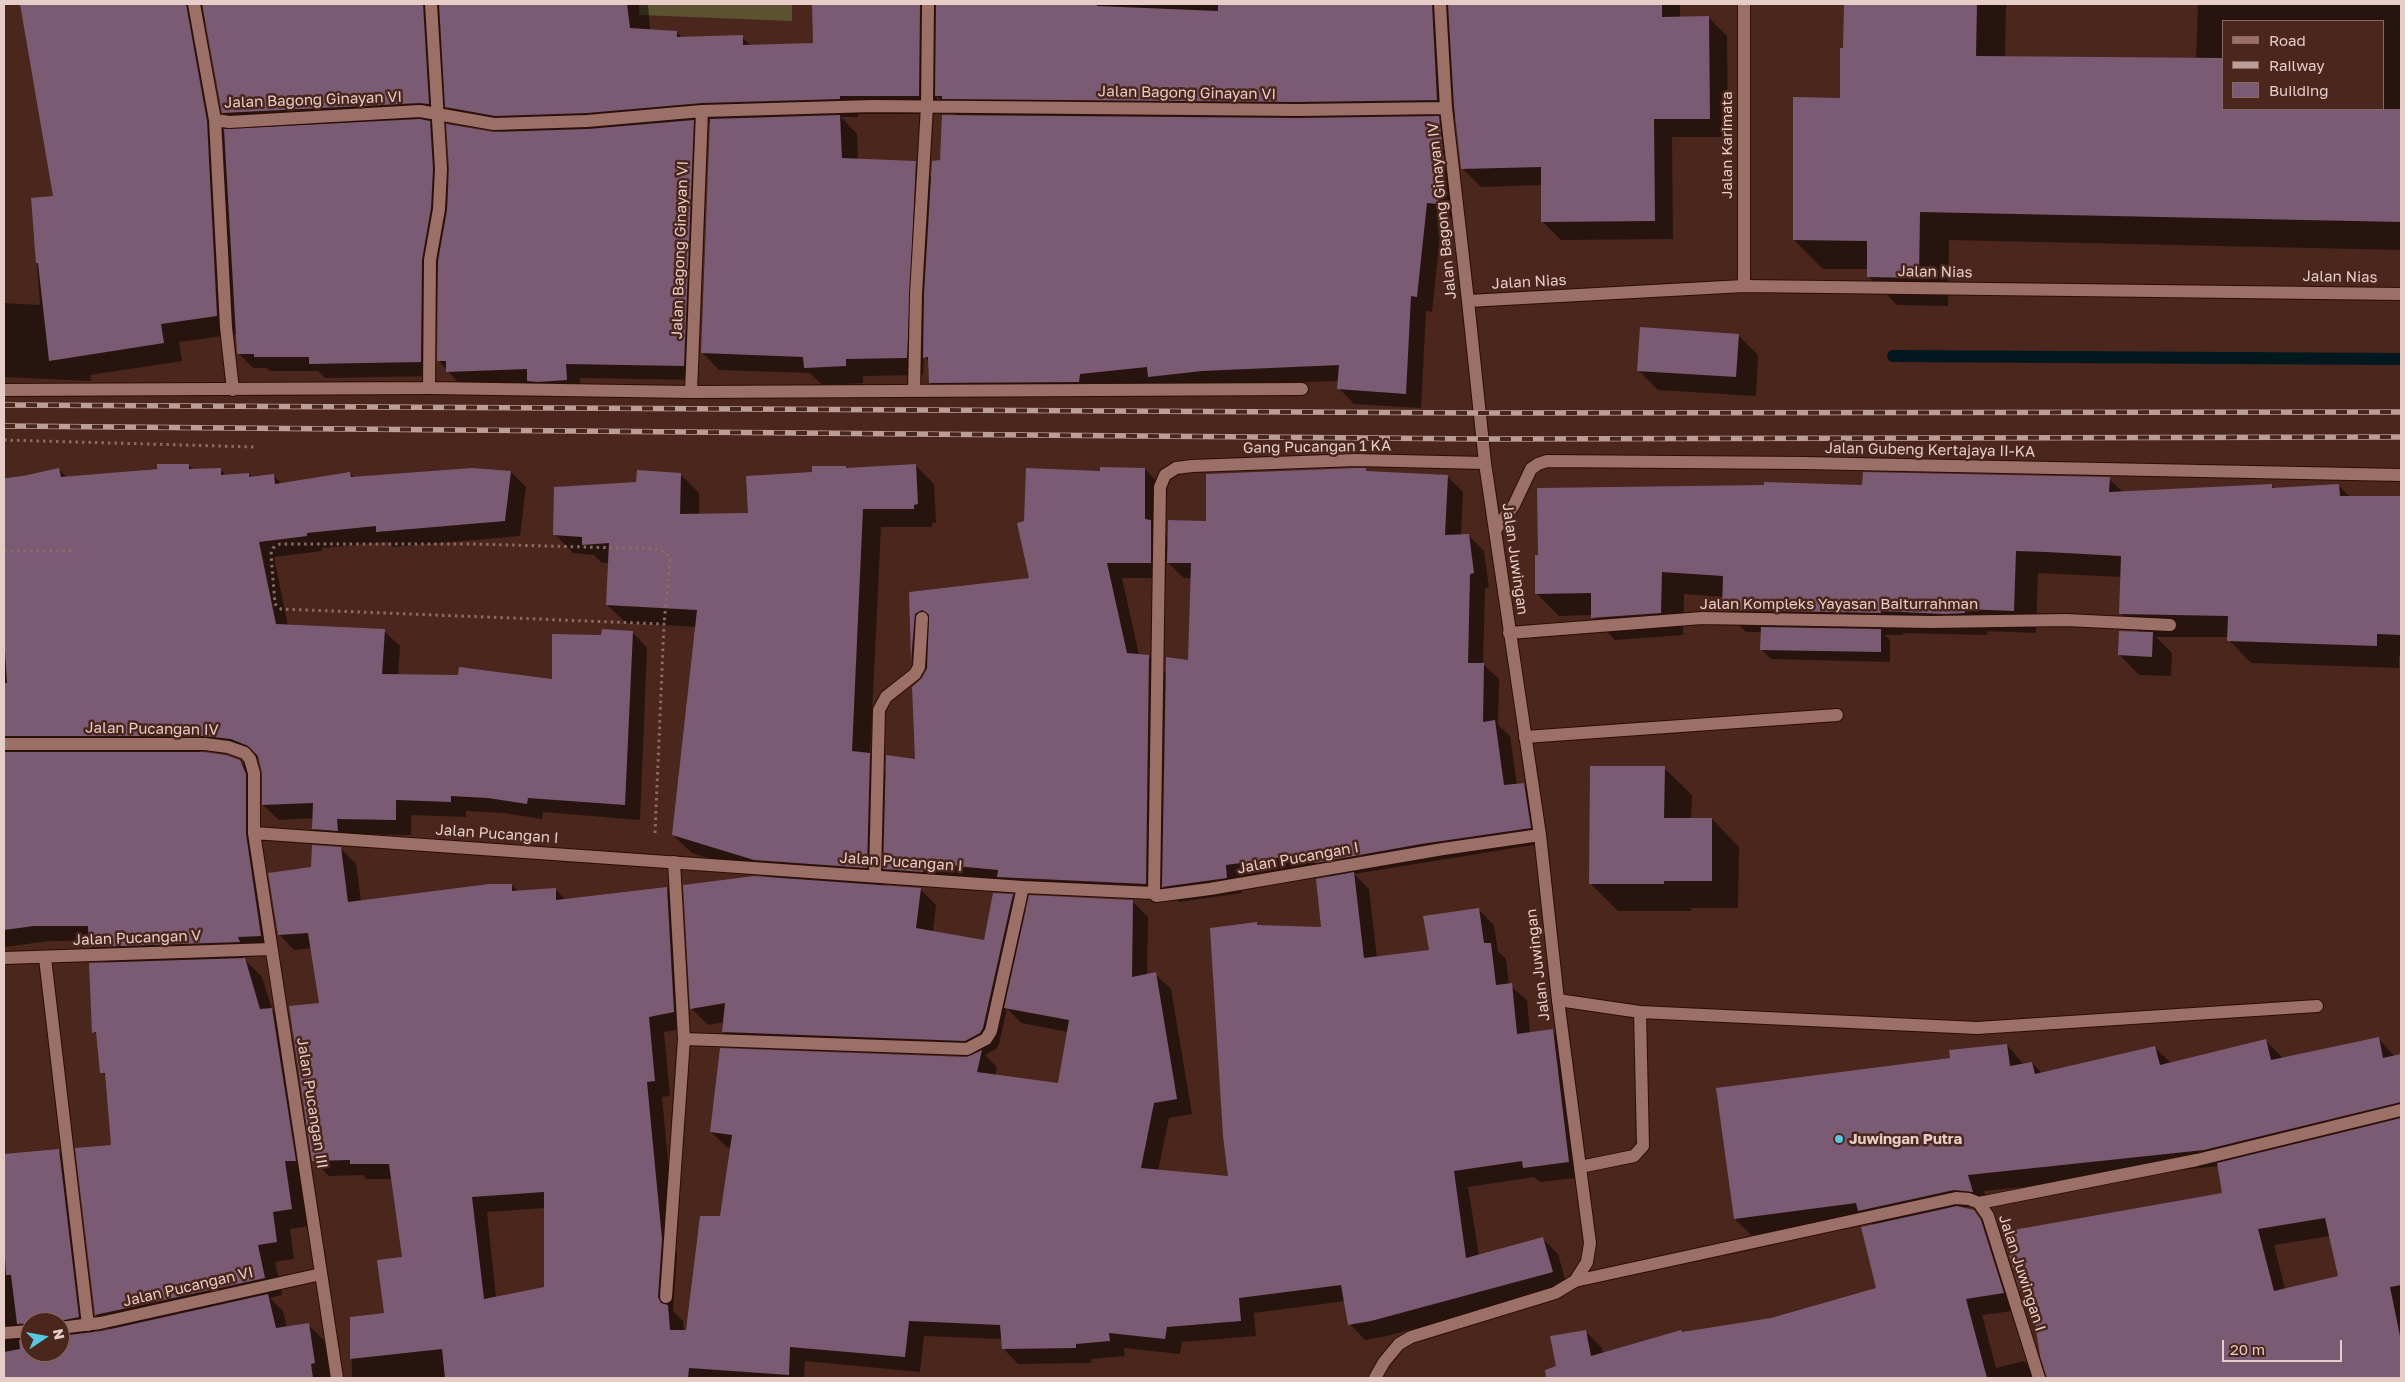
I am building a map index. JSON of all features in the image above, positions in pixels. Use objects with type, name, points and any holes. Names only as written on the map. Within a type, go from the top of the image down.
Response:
[{"type":"street","name":"Jalan Bagong Ginayan VI","points":[[194,4],[216,120],[229,122],[420,111],[494,124],[587,121],[702,111],[927,106],[1298,110],[1446,108]]},
{"type":"street","points":[[429,388],[430,260],[439,209],[441,169],[440,113],[431,4]]},
{"type":"street","points":[[914,391],[916,294],[927,106],[928,4]]},
{"type":"street","name":"Jalan Bagong Ginayan IV","points":[[1440,4],[1446,108],[1481,413]]},
{"type":"street","name":"Jalan Karimata","points":[[1744,4],[1744,286]]},
{"type":"street","name":"Jalan Bagong Ginayan VI","points":[[690,392],[702,111]]},
{"type":"street","points":[[216,120],[226,327],[233,390]]},
{"type":"street","name":"Jalan Nias","points":[[1468,301],[1744,286],[2401,294]]},
{"type":"street","points":[[4,390],[429,388],[690,392],[1302,389]]},
{"type":"street","name":"Jalan Juwingan","points":[[1481,413],[1485,463],[1494,530],[1540,835],[1558,1000],[1590,1243],[1588,1262],[1575,1282]]},
{"type":"street","name":"Gang Pucangan 1 KA","points":[[1154,893],[1160,487],[1165,475],[1176,468],[1192,466],[1356,460],[1485,463]]},
{"type":"street","name":"Jalan Gubeng Kertajaya II-KA","points":[[1494,530],[1514,505],[1531,469],[1547,461],[2401,475]]},
{"type":"street","points":[[875,876],[879,710],[886,697],[915,674],[919,667],[922,618]]},
{"type":"street","name":"Jalan Kompleks Yayasan Baiturrahman","points":[[1509,633],[1702,618],[1931,622],[2066,620],[2170,625]]},
{"type":"street","points":[[1525,737],[1838,715]]},
{"type":"street","name":"Jalan Pucangan IV","points":[[4,744],[205,744],[228,747],[245,753],[254,767],[254,833]]},
{"type":"street","name":"Jalan Pucangan I","points":[[254,833],[1022,887],[1154,893],[1156,896],[1210,890],[1443,849],[1540,835]]},
{"type":"street","name":"Jalan Pucangan III","points":[[254,833],[337,1378]]},
{"type":"street","points":[[666,1297],[684,1039],[674,862]]},
{"type":"street","points":[[684,1039],[967,1049],[986,1039],[990,1031],[1022,887]]},
{"type":"street","name":"Jalan Pucangan V","points":[[4,958],[271,949]]},
{"type":"street","points":[[44,958],[88,1325]]},
{"type":"street","points":[[1558,1000],[1640,1012],[1977,1028],[2317,1006]]},
{"type":"street","points":[[1580,1167],[1634,1156],[1642,1146],[1640,1012]]},
{"type":"street","points":[[1979,1203],[2198,1160],[2401,1110]]},
{"type":"street","name":"Jalan Juwingan I","points":[[1575,1282],[1956,1198],[1969,1198],[1979,1203],[1988,1216],[2039,1378]]},
{"type":"street","name":"Jalan Pucangan VI","points":[[70,1327],[88,1325],[321,1274]]},
{"type":"street","points":[[1375,1378],[1384,1362],[1399,1344],[1411,1337],[1555,1293],[1575,1282]]},
{"type":"street","points":[[4,1333],[20,1332]]},
{"type":"path","points":[[4,440],[255,447]]},
{"type":"path","points":[[654,861],[664,624],[670,558],[666,553],[658,549],[474,544],[280,544],[273,548],[271,554],[276,604],[281,609],[664,624]]},
{"type":"path","points":[[4,551],[74,551]]},
{"type":"shaded area","points":[[639,4],[792,4],[792,21],[639,15]]},
{"type":"building","points":[[20,4],[186,4],[207,121],[217,316],[161,324],[164,343],[49,361],[38,263],[36,263],[31,198],[53,196]]},
{"type":"building","points":[[202,4],[423,4],[429,104],[222,113]]},
{"type":"building","points":[[439,4],[627,4],[630,28],[677,31],[677,37],[743,35],[743,45],[813,43],[812,4],[920,4],[919,96],[840,96],[840,99],[702,103],[587,113],[495,116],[445,107]]},
{"type":"building","points":[[936,4],[1097,4],[1097,6],[1218,11],[1218,4],[1432,4],[1437,100],[1298,102],[942,99],[942,96],[935,96]]},
{"type":"building","points":[[1448,4],[1662,4],[1662,17],[1709,16],[1710,119],[1654,119],[1655,221],[1541,222],[1541,167],[1461,169],[1454,107]]},
{"type":"building","points":[[1844,4],[1977,4],[1976,56],[2222,58],[2222,110],[2401,109],[2401,222],[1920,212],[1919,278],[1867,277],[1867,241],[1793,240],[1793,97],[1840,98],[1840,48],[1843,48]]},
{"type":"building","points":[[840,115],[842,158],[916,161],[907,358],[846,359],[846,366],[804,368],[803,357],[701,353],[710,119]]},
{"type":"building","points":[[942,115],[1298,118],[1439,116],[1445,169],[1439,169],[1438,204],[1427,203],[1417,297],[1411,296],[1406,394],[1337,389],[1339,365],[1202,371],[1148,377],[1147,367],[1080,374],[1079,382],[929,383],[928,357],[923,358],[924,294],[932,161],[940,160]]},
{"type":"building","points":[[420,119],[430,121],[433,169],[431,208],[422,260],[421,362],[309,364],[309,357],[254,357],[254,354],[237,354],[224,129]]},
{"type":"building","points":[[694,120],[684,366],[566,364],[567,380],[538,382],[527,381],[527,369],[446,372],[446,361],[437,361],[438,261],[447,210],[449,169],[446,124],[494,132],[588,129]]},
{"type":"building","points":[[1640,327],[1739,334],[1736,377],[1637,371]]},
{"type":"building","points":[[157,464],[189,464],[189,469],[221,468],[221,475],[249,473],[249,477],[274,474],[275,484],[350,472],[351,477],[472,468],[511,471],[505,521],[376,532],[376,526],[307,533],[307,536],[259,542],[276,624],[385,629],[382,674],[458,675],[459,667],[552,679],[552,634],[601,635],[602,629],[633,631],[625,805],[528,798],[527,804],[488,798],[451,796],[451,802],[396,800],[396,820],[337,819],[338,831],[312,829],[313,803],[262,805],[262,773],[258,756],[248,746],[231,739],[205,736],[4,736],[4,683],[7,683],[4,636],[4,478],[59,468],[61,477],[157,469]]},
{"type":"building","points":[[916,464],[918,504],[914,505],[914,509],[863,509],[852,751],[870,753],[867,868],[754,860],[672,835],[697,610],[606,605],[609,543],[582,545],[582,537],[553,535],[554,487],[636,482],[637,470],[681,473],[680,514],[748,513],[746,476],[812,472],[812,466],[846,466],[846,468]]},
{"type":"building","points":[[1100,467],[1145,468],[1145,519],[1151,520],[1151,563],[1107,563],[1127,653],[1149,655],[1146,884],[997,877],[998,870],[924,863],[923,872],[883,869],[886,755],[915,759],[912,687],[922,678],[927,668],[929,615],[922,610],[915,614],[911,660],[909,592],[1029,578],[1017,523],[1024,521],[1026,468],[1100,471]]},
{"type":"building","points":[[1366,468],[1366,471],[1448,475],[1445,535],[1469,534],[1474,573],[1470,574],[1468,663],[1484,663],[1483,722],[1495,720],[1504,785],[1524,783],[1531,828],[1421,844],[1315,863],[1313,853],[1226,865],[1227,878],[1162,887],[1166,657],[1188,660],[1191,563],[1167,563],[1168,520],[1206,521],[1206,474]]},
{"type":"building","points":[[1863,472],[2110,477],[2109,492],[2272,484],[2272,488],[2339,484],[2340,496],[2401,496],[2401,635],[2377,634],[2377,646],[2227,641],[2228,616],[2119,614],[2121,556],[2046,552],[2016,551],[2014,611],[1965,609],[1965,613],[1944,614],[1881,611],[1881,613],[1722,610],[1723,576],[1662,572],[1661,613],[1591,618],[1591,593],[1535,594],[1535,555],[1538,555],[1537,488],[1764,485],[1764,482],[1862,485]]},
{"type":"building","points":[[1761,627],[1881,629],[1881,652],[1760,650]]},
{"type":"building","points":[[2119,631],[2153,632],[2152,657],[2118,655]]},
{"type":"building","points":[[4,752],[204,752],[226,755],[240,760],[246,774],[246,834],[261,936],[238,937],[240,942],[89,947],[88,926],[34,926],[4,930]]},
{"type":"building","points":[[1590,766],[1665,766],[1664,818],[1712,818],[1712,881],[1664,881],[1664,884],[1589,884]]},
{"type":"building","points":[[312,845],[341,847],[348,902],[489,884],[512,884],[512,891],[556,888],[556,900],[667,887],[674,1012],[649,1017],[655,1081],[647,1082],[662,1239],[658,1297],[661,1303],[668,1305],[670,1330],[686,1330],[700,1216],[720,1216],[732,1135],[710,1132],[720,1048],[967,1057],[982,1050],[977,1072],[1058,1083],[1069,1020],[1004,1008],[1029,895],[1133,900],[1132,977],[1156,972],[1177,1099],[1154,1103],[1141,1168],[1228,1176],[1223,1136],[1210,928],[1257,922],[1257,925],[1321,927],[1316,879],[1354,872],[1364,958],[1429,950],[1423,916],[1479,908],[1484,943],[1491,943],[1496,985],[1512,983],[1517,1034],[1553,1029],[1569,1162],[1523,1168],[1522,1161],[1454,1171],[1466,1258],[1543,1237],[1553,1272],[1371,1321],[1348,1325],[1341,1285],[1239,1298],[1241,1321],[1167,1327],[1165,1339],[1109,1333],[1110,1341],[1076,1344],[1076,1348],[1002,1349],[1000,1325],[909,1321],[905,1357],[790,1347],[789,1375],[689,1368],[688,1378],[445,1378],[442,1349],[350,1359],[350,1317],[384,1313],[377,1260],[402,1257],[389,1164],[350,1164],[350,1160],[312,1161],[289,1006],[319,1003],[308,933],[278,935],[268,873],[311,867]],"holes":[[[544,1192],[544,1287],[484,1299],[472,1197]]]},
{"type":"building","points":[[754,876],[921,888],[916,928],[984,940],[993,893],[1013,894],[983,1028],[980,1033],[965,1041],[722,1032],[725,1003],[690,1009],[683,885]]},
{"type":"building","points":[[245,958],[260,1009],[272,1008],[296,1161],[285,1161],[292,1209],[273,1212],[277,1242],[258,1245],[265,1278],[95,1315],[75,1148],[111,1145],[105,1073],[100,1073],[96,1032],[92,1033],[89,963]]},
{"type":"building","points":[[2379,1037],[2383,1058],[2401,1054],[2401,1102],[2204,1150],[1968,1175],[1973,1192],[1954,1190],[1858,1211],[1856,1203],[1734,1219],[1716,1088],[1950,1058],[1949,1050],[2007,1044],[2010,1066],[2032,1062],[2035,1074],[2155,1046],[2160,1065],[2266,1039],[2271,1060]]},
{"type":"building","points":[[2401,1118],[2401,1285],[2390,1287],[2401,1341],[2401,1378],[2047,1378],[2040,1356],[2030,1289],[2020,1291],[2002,1232],[2222,1193],[2217,1163]],"holes":[[[2325,1218],[2338,1276],[2274,1291],[2258,1229]]]},
{"type":"building","points":[[59,1149],[79,1317],[70,1319],[70,1312],[20,1312],[20,1324],[17,1324],[11,1275],[6,1275],[4,1154]]},
{"type":"building","points":[[1957,1206],[1974,1210],[1981,1220],[2004,1293],[1966,1299],[1987,1378],[1546,1378],[1545,1370],[1556,1366],[1550,1336],[1586,1330],[1591,1356],[1681,1330],[1682,1332],[1771,1318],[1876,1288],[1861,1227]]},
{"type":"building","points":[[268,1294],[276,1328],[309,1323],[315,1363],[311,1364],[313,1378],[4,1378],[4,1352],[20,1349],[20,1362],[70,1362],[70,1335],[102,1331]]},
{"type":"waterway","points":[[1893,356],[2401,359]]},
{"type":"railway","points":[[4,405],[1481,413],[2401,412]]},
{"type":"railway","points":[[4,426],[1483,439],[2401,437]]},
{"type":"place","name":"Juwingan Putra","points":[[1839,1139]]}]
